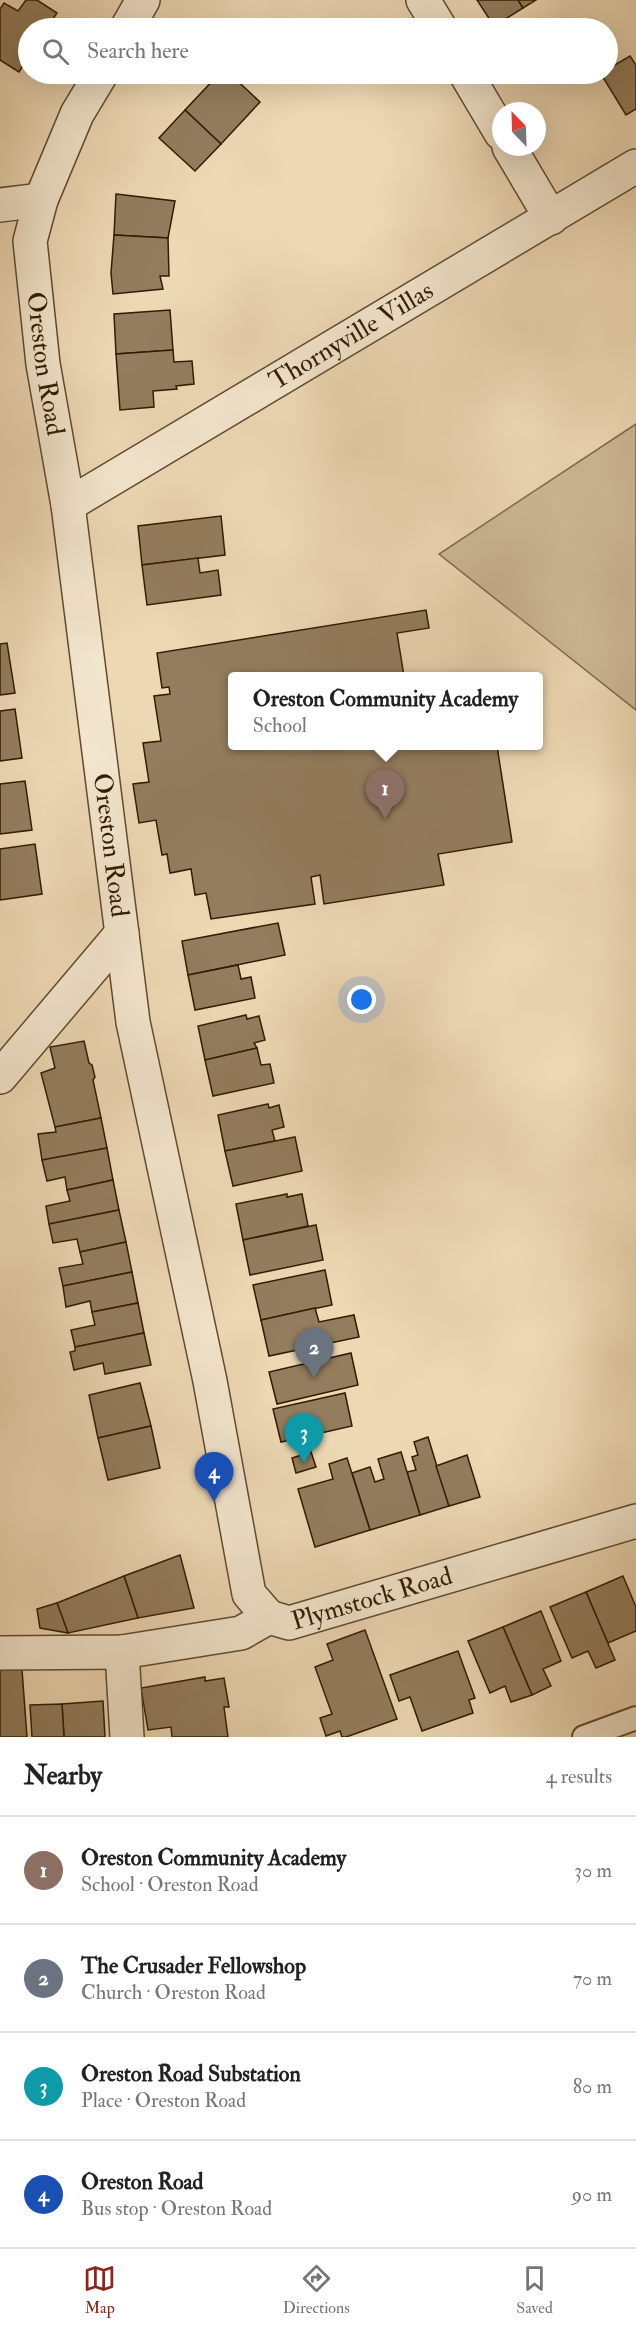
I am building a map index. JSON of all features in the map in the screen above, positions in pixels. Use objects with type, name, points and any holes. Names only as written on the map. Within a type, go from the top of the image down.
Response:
[{"type":"street","points":[[132,18],[142,0]]},
{"type":"street","points":[[423,0],[434,18]]},
{"type":"street","name":"Oreston Road","points":[[95,84],[76,114],[41,200],[30,241],[43,364],[68,505],[133,1022],[210,1381],[249,1594],[269,1617]]},
{"type":"street","points":[[472,84],[492,118]]},
{"type":"street","points":[[514,156],[551,218]]},
{"type":"street","name":"Thornyville Villas","points":[[68,505],[636,166]]},
{"type":"street","points":[[0,205],[41,200]]},
{"type":"street","points":[[0,1077],[122,933]]},
{"type":"street","name":"Plymstock Road","points":[[0,1653],[122,1652],[241,1633],[269,1617],[288,1623],[635,1525]]},
{"type":"street","points":[[122,1652],[127,1737]]},
{"type":"lane","points":[[584,1737],[636,1718]]},
{"type":"shaded area","points":[[636,424],[636,710],[439,554]]},
{"type":"building","points":[[26,0],[37,0],[57,13],[54,18],[18,18],[18,71],[0,60],[0,9],[4,3],[18,11]]},
{"type":"building","points":[[477,0],[518,0],[523,8],[507,18],[489,18]]},
{"type":"building","points":[[518,0],[536,0],[523,8]]},
{"type":"building","points":[[630,56],[636,65],[636,109],[626,115],[607,84],[618,84],[618,63]]},
{"type":"building","points":[[210,84],[241,84],[260,102],[221,144],[185,110]]},
{"type":"building","points":[[185,110],[221,144],[195,171],[159,138]]},
{"type":"building","points":[[116,194],[175,201],[168,238],[114,235]]},
{"type":"building","points":[[114,235],[168,238],[169,276],[160,276],[163,289],[113,294],[111,273]]},
{"type":"building","points":[[170,310],[173,350],[116,354],[114,314]]},
{"type":"building","points":[[173,350],[174,362],[192,361],[194,384],[176,386],[177,389],[153,391],[154,407],[120,410],[116,354]]},
{"type":"building","points":[[221,516],[225,555],[142,565],[138,526]]},
{"type":"building","points":[[198,558],[200,573],[218,570],[221,595],[147,605],[142,565]]},
{"type":"building","points":[[426,610],[429,628],[397,633],[403,672],[228,672],[228,750],[498,750],[512,842],[438,854],[444,885],[324,904],[320,875],[311,877],[315,904],[211,919],[206,893],[195,895],[191,869],[170,873],[167,854],[162,855],[156,820],[139,823],[133,784],[149,782],[143,743],[161,741],[154,696],[170,694],[169,687],[162,688],[157,653]]},
{"type":"building","points":[[7,643],[15,693],[0,695],[0,644]]},
{"type":"building","points":[[15,709],[22,758],[0,761],[0,711]]},
{"type":"building","points":[[25,781],[32,830],[0,834],[0,784]]},
{"type":"building","points":[[35,844],[42,894],[0,900],[0,849]]},
{"type":"building","points":[[278,923],[285,955],[188,975],[182,941]]},
{"type":"building","points":[[238,965],[241,979],[251,977],[255,998],[195,1010],[188,975]]},
{"type":"building","points":[[246,1015],[247,1019],[259,1016],[265,1040],[254,1043],[257,1048],[205,1060],[198,1026]]},
{"type":"building","points":[[84,1041],[95,1077],[93,1080],[101,1118],[55,1127],[41,1073],[55,1068],[50,1047]]},
{"type":"building","points":[[257,1048],[261,1065],[270,1064],[274,1083],[213,1096],[205,1060]]},
{"type":"building","points":[[268,1104],[269,1108],[279,1105],[284,1127],[272,1130],[275,1141],[225,1151],[218,1115]]},
{"type":"building","points":[[101,1118],[107,1148],[42,1160],[38,1134],[56,1132],[55,1127]]},
{"type":"building","points":[[295,1137],[302,1171],[233,1186],[225,1151]]},
{"type":"building","points":[[107,1148],[113,1180],[67,1190],[65,1177],[47,1181],[42,1160]]},
{"type":"building","points":[[113,1180],[119,1210],[49,1224],[46,1206],[70,1201],[67,1190]]},
{"type":"building","points":[[287,1194],[287,1197],[302,1194],[308,1226],[243,1240],[236,1204]]},
{"type":"building","points":[[119,1210],[126,1242],[80,1252],[77,1239],[53,1243],[49,1224]]},
{"type":"building","points":[[316,1225],[323,1260],[250,1275],[243,1240]]},
{"type":"building","points":[[126,1242],[132,1272],[63,1286],[59,1268],[83,1264],[80,1252]]},
{"type":"building","points":[[325,1270],[332,1305],[261,1320],[253,1285]]},
{"type":"building","points":[[132,1272],[138,1303],[92,1312],[90,1301],[66,1307],[63,1286]]},
{"type":"building","points":[[138,1303],[144,1333],[75,1347],[71,1330],[95,1325],[92,1312]]},
{"type":"building","points":[[315,1308],[319,1322],[354,1315],[359,1337],[269,1356],[261,1320]]},
{"type":"building","points":[[144,1333],[151,1365],[105,1374],[103,1363],[74,1370],[70,1352],[75,1351],[75,1347]]},
{"type":"building","points":[[351,1353],[358,1385],[277,1404],[269,1372]]},
{"type":"building","points":[[140,1383],[151,1426],[98,1438],[89,1395]]},
{"type":"building","points":[[345,1393],[352,1426],[281,1442],[273,1409]]},
{"type":"building","points":[[151,1426],[160,1468],[108,1480],[98,1438]]},
{"type":"building","points":[[428,1437],[449,1506],[420,1515],[407,1472],[416,1470],[412,1457],[418,1455],[414,1442]]},
{"type":"building","points":[[311,1452],[316,1467],[296,1473],[292,1458]]},
{"type":"building","points":[[401,1452],[420,1515],[370,1530],[352,1473],[370,1467],[375,1482],[384,1479],[378,1459]]},
{"type":"building","points":[[467,1455],[480,1497],[449,1506],[436,1466]]},
{"type":"building","points":[[347,1458],[370,1530],[315,1547],[298,1489],[333,1479],[329,1464]]},
{"type":"building","points":[[180,1555],[194,1608],[138,1618],[124,1576]]},
{"type":"building","points":[[124,1576],[138,1618],[68,1633],[57,1603]]},
{"type":"building","points":[[623,1576],[636,1607],[636,1631],[608,1643],[586,1592]]},
{"type":"building","points":[[586,1592],[615,1660],[596,1668],[588,1651],[572,1658],[550,1607]]},
{"type":"building","points":[[57,1603],[68,1633],[40,1628],[37,1609]]},
{"type":"building","points":[[541,1611],[561,1661],[543,1669],[551,1686],[532,1695],[503,1627]]},
{"type":"building","points":[[503,1627],[532,1695],[511,1702],[505,1686],[490,1693],[468,1641]]},
{"type":"building","points":[[365,1630],[397,1719],[346,1737],[342,1737],[340,1731],[326,1736],[320,1718],[332,1714],[315,1667],[333,1660],[327,1644]]},
{"type":"building","points":[[458,1651],[475,1698],[469,1700],[473,1713],[422,1731],[410,1697],[399,1701],[390,1675]]},
{"type":"building","points":[[21,1656],[27,1737],[0,1737],[0,1658]]},
{"type":"building","points":[[205,1677],[205,1681],[224,1678],[229,1707],[224,1707],[228,1737],[172,1737],[171,1727],[148,1730],[141,1688]]},
{"type":"building","points":[[103,1701],[105,1737],[64,1737],[62,1704]]},
{"type":"building","points":[[62,1704],[64,1737],[32,1737],[30,1705]]},
{"type":"place","name":"Oreston Community Academy","points":[[385,819]]},
{"type":"place","name":"The Crusader Fellowshop","points":[[314,1378]]},
{"type":"place","name":"Oreston Road Substation","points":[[304,1463]]},
{"type":"place","name":"Oreston Road","points":[[214,1502]]}]
